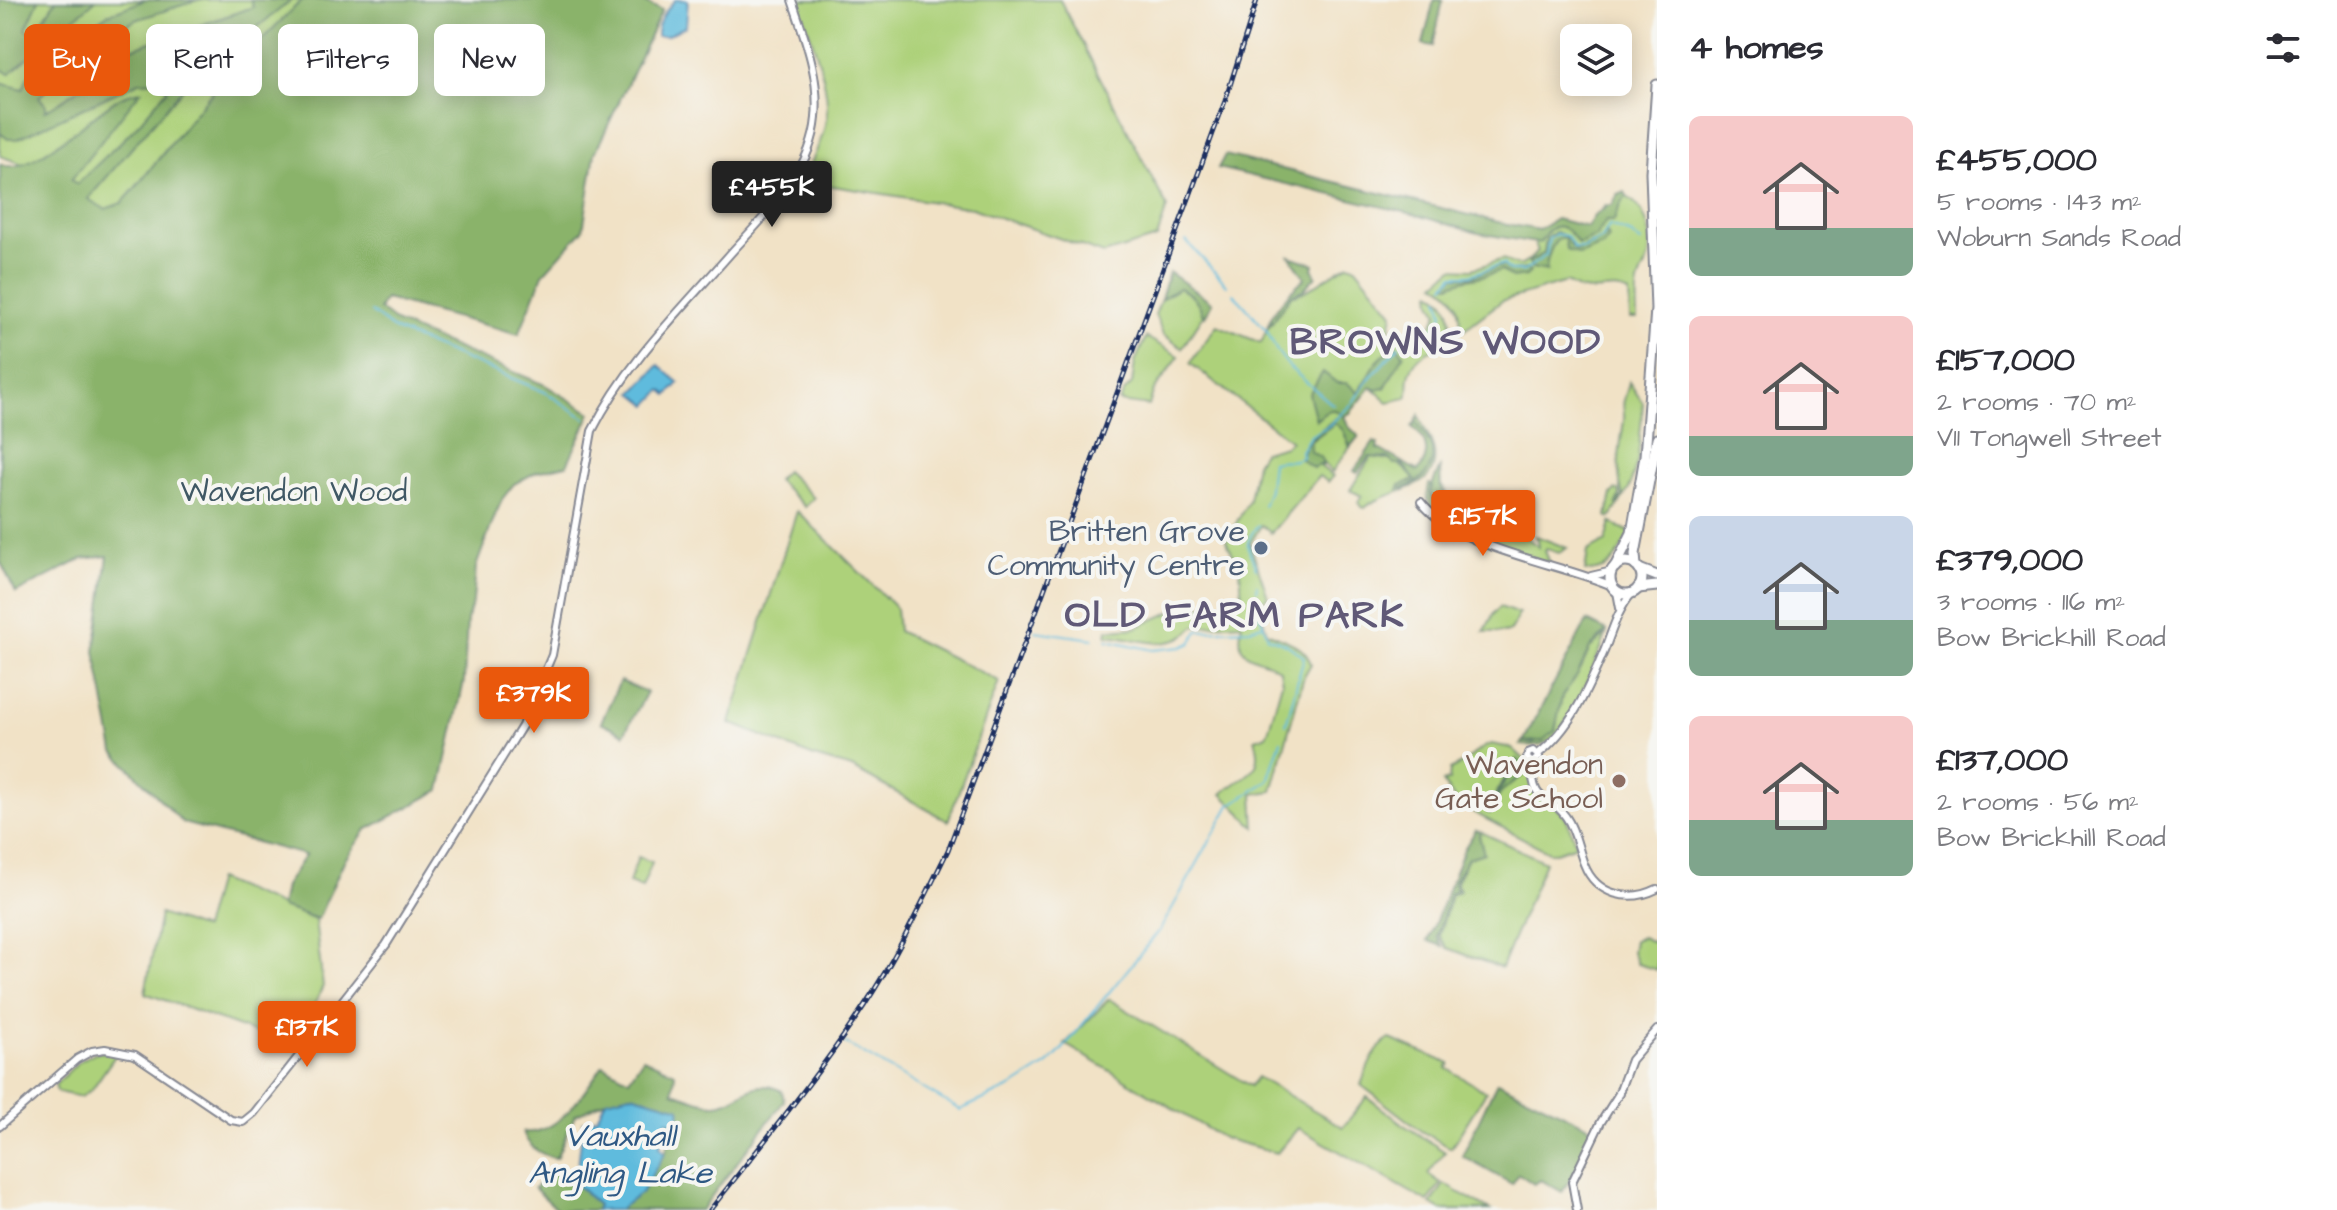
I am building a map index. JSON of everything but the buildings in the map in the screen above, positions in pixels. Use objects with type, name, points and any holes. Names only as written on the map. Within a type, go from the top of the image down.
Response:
[{"type":"highway","points":[[1638,520],[1655,336],[1652,142],[1657,85]]},
{"type":"highway","points":[[1635,591],[1642,577],[1637,568],[1635,534],[1657,439]]},
{"type":"highway","points":[[1635,534],[1613,569],[1614,589],[1635,591],[1657,586]]},
{"type":"highway","points":[[1613,569],[1627,563],[1657,576]]},
{"type":"street","points":[[0,1126],[77,1059],[92,1051],[115,1049],[145,1061],[231,1120],[243,1122],[254,1113],[386,945],[522,726],[552,655],[585,467],[597,420],[629,370],[782,195],[804,161],[816,121],[816,82],[810,52],[792,0]]},
{"type":"street","points":[[1421,502],[1442,524],[1530,560],[1591,576],[1614,589],[1620,608]]},
{"type":"street","points":[[1591,576],[1613,569]]},
{"type":"street","points":[[1635,591],[1620,608],[1600,661],[1570,719],[1557,739],[1538,754],[1532,751],[1527,754],[1527,760],[1532,763],[1534,786],[1540,796],[1565,815],[1586,868],[1597,883],[1616,895],[1643,895],[1657,889]]},
{"type":"street","points":[[1577,1210],[1572,1182],[1601,1122],[1618,1095],[1631,1060],[1657,1030]]},
{"type":"green space","points":[[0,0],[303,0],[262,40],[262,24],[146,24],[146,96],[209,96],[123,203],[96,213],[37,169],[0,156]]},
{"type":"green space","points":[[0,0],[39,0],[28,24],[24,24],[24,61],[9,74],[0,68]]},
{"type":"green space","points":[[56,0],[96,0],[68,24],[40,24]]},
{"type":"green space","name":"Wavendon Wood","points":[[145,0],[198,0],[129,24],[94,24],[108,14]]},
{"type":"green space","name":"Wavendon Wood","points":[[251,0],[292,0],[261,24],[204,24],[253,7]]},
{"type":"green space","name":"Wavendon Wood","points":[[302,0],[638,0],[662,10],[595,153],[583,230],[543,274],[519,334],[385,299],[379,309],[397,323],[545,385],[591,413],[567,465],[536,472],[514,484],[496,513],[476,567],[473,601],[467,620],[464,681],[440,790],[366,830],[344,861],[318,919],[281,907],[285,886],[305,855],[183,823],[114,752],[95,651],[108,556],[82,559],[16,593],[0,561],[0,164],[12,166],[27,162],[62,141],[123,96],[141,91],[71,180],[77,184],[134,129],[162,96],[176,96],[88,199],[105,209],[122,203],[209,96],[262,96],[262,39]]},
{"type":"green space","points":[[798,0],[1060,0],[1167,207],[1157,238],[1104,254],[972,208],[801,181],[823,133],[827,104],[820,65]]},
{"type":"green space","points":[[1434,0],[1443,0],[1433,46],[1423,44]]},
{"type":"green space","name":"Wavendon Wood","points":[[146,44],[146,82],[130,86],[130,49]]},
{"type":"green space","name":"Wavendon Wood","points":[[0,83],[23,89],[24,86],[24,96],[40,96],[46,105],[45,111],[68,96],[109,96],[17,139],[8,139],[0,133]]},
{"type":"green space","points":[[1225,155],[1539,230],[1556,219],[1587,227],[1594,216],[1612,205],[1617,196],[1625,192],[1627,196],[1614,221],[1606,221],[1596,237],[1578,244],[1565,229],[1556,227],[1536,243],[1478,233],[1413,214],[1218,168]]},
{"type":"green space","points":[[1618,194],[1634,202],[1648,226],[1649,256],[1637,289],[1637,319],[1630,319],[1629,293],[1615,289],[1583,290],[1566,282],[1502,301],[1461,332],[1454,297],[1436,283],[1453,268],[1472,269],[1503,259],[1522,265],[1538,251],[1535,245],[1539,230],[1556,219],[1587,227],[1606,205],[1613,206]]},
{"type":"green space","points":[[1556,232],[1567,237],[1576,250],[1603,239],[1606,232],[1609,238],[1603,246],[1580,255],[1566,250],[1565,238],[1560,238],[1550,253],[1547,271],[1531,268],[1529,262],[1544,253],[1546,238]]},
{"type":"green space","points":[[1290,256],[1314,264],[1316,276],[1303,290],[1291,295],[1267,329],[1277,308],[1305,278]]},
{"type":"green space","points":[[1349,264],[1355,266],[1393,313],[1388,342],[1418,327],[1432,325],[1438,313],[1431,292],[1439,296],[1448,308],[1451,346],[1432,350],[1416,361],[1409,376],[1407,398],[1388,402],[1371,387],[1344,416],[1343,430],[1350,447],[1332,472],[1324,464],[1321,467],[1333,476],[1328,482],[1319,476],[1271,533],[1261,525],[1250,544],[1268,597],[1258,603],[1267,632],[1299,648],[1311,664],[1304,676],[1272,791],[1253,794],[1255,827],[1222,794],[1255,767],[1258,751],[1255,739],[1266,736],[1268,732],[1282,682],[1280,670],[1244,651],[1240,636],[1242,623],[1195,626],[1185,635],[1165,642],[1107,635],[1108,630],[1135,628],[1175,610],[1242,601],[1240,568],[1226,541],[1249,500],[1256,463],[1263,452],[1285,446],[1291,441],[1190,363],[1217,325],[1261,343],[1267,329],[1292,295],[1312,287]]},
{"type":"green space","points":[[1503,265],[1510,271],[1527,269],[1530,272],[1526,276],[1512,278],[1501,270],[1446,284],[1454,276],[1470,276]]},
{"type":"green space","points":[[1169,272],[1213,303],[1205,316],[1193,297],[1179,288],[1161,299]]},
{"type":"green space","points":[[1179,288],[1195,299],[1203,316],[1182,348],[1163,334],[1155,315],[1161,299]]},
{"type":"green space","points":[[1146,337],[1179,356],[1153,392],[1149,406],[1119,402],[1132,384],[1135,362]]},
{"type":"green space","points":[[1395,344],[1404,354],[1385,388],[1377,390],[1371,387],[1344,416],[1349,427],[1359,436],[1350,447],[1343,430],[1335,423],[1311,441],[1310,451],[1321,458],[1323,464],[1313,468],[1301,459],[1306,445],[1341,414],[1331,410],[1316,420],[1309,394],[1323,372],[1337,383],[1347,383],[1358,392],[1377,362]]},
{"type":"green space","points":[[1629,382],[1643,403],[1638,459],[1629,489],[1610,518],[1607,516],[1612,494],[1619,491],[1616,505],[1623,497],[1619,458],[1623,402]]},
{"type":"green space","points":[[1419,415],[1434,451],[1434,465],[1429,475],[1410,488],[1361,507],[1358,502],[1362,496],[1350,490],[1371,457],[1396,463],[1410,474],[1415,480],[1400,485],[1402,489],[1423,477],[1428,469],[1430,451],[1416,421]]},
{"type":"green space","points":[[1416,421],[1432,449],[1428,471],[1418,481],[1398,489],[1400,485],[1415,480],[1402,464],[1394,464],[1388,458],[1369,457],[1357,473],[1354,471],[1374,442],[1378,444],[1377,448],[1418,471],[1425,459],[1426,448],[1422,437],[1412,427]]},
{"type":"green space","points":[[1440,468],[1441,490],[1455,512],[1438,504],[1431,496],[1432,485]]},
{"type":"green space","points":[[786,471],[814,498],[805,507],[777,480]]},
{"type":"green space","points":[[1429,484],[1432,485],[1430,492],[1435,504],[1454,511],[1441,485],[1460,508],[1479,517],[1480,513],[1493,519],[1490,520],[1493,527],[1510,536],[1508,525],[1522,530],[1520,533],[1539,547],[1534,535],[1567,548],[1559,553],[1547,549],[1550,563],[1468,534],[1439,517],[1431,508]]},
{"type":"green space","points":[[797,511],[896,608],[898,631],[999,681],[948,821],[852,768],[814,757],[730,723]]},
{"type":"green space","points":[[1611,523],[1630,532],[1622,547],[1608,566],[1585,571],[1588,551],[1606,541]]},
{"type":"green space","points":[[1500,607],[1519,614],[1512,628],[1506,633],[1484,632],[1494,613]]},
{"type":"green space","points":[[1587,621],[1607,631],[1590,648],[1577,676],[1562,696],[1555,731],[1542,741],[1523,742]]},
{"type":"green space","points":[[1606,635],[1564,724],[1547,742],[1521,745],[1523,742],[1533,743],[1555,731],[1562,696],[1590,648]]},
{"type":"green space","points":[[620,681],[647,692],[624,734],[601,722]]},
{"type":"green space","points":[[1491,744],[1512,748],[1525,760],[1533,784],[1566,817],[1576,845],[1549,852],[1456,801],[1443,782],[1449,780],[1450,770]],"holes":[[[1512,765],[1524,765],[1525,774],[1502,790],[1490,813],[1487,810]]]},
{"type":"green space","points":[[1517,759],[1524,765],[1525,774],[1502,791],[1487,812]]},
{"type":"green space","points":[[1476,830],[1481,832],[1479,836],[1484,853],[1468,858],[1454,882],[1457,890],[1450,894],[1437,936],[1442,946],[1428,941],[1464,849]]},
{"type":"green space","points":[[1481,832],[1545,862],[1501,968],[1447,948],[1439,935],[1451,895],[1460,891],[1456,882],[1468,858],[1483,853]]},
{"type":"green space","points":[[638,857],[652,862],[642,888],[629,883]]},
{"type":"green space","points":[[217,879],[315,920],[323,986],[295,1047],[145,993],[160,914],[203,929]]},
{"type":"green space","points":[[1642,937],[1657,944],[1657,970],[1637,964],[1632,952],[1634,940]]},
{"type":"green space","points":[[1109,999],[1250,1086],[1257,1077],[1343,1127],[1367,1097],[1445,1152],[1428,1174],[1441,1183],[1428,1202],[1298,1128],[1277,1153],[1223,1138],[1065,1044]]},
{"type":"green space","points":[[1390,1039],[1450,1064],[1447,1068],[1486,1092],[1451,1148],[1421,1131],[1361,1085],[1375,1053]]},
{"type":"green space","points":[[96,1052],[117,1053],[92,1089],[81,1097],[57,1092],[55,1085],[78,1062]]},
{"type":"green space","points":[[643,1058],[675,1073],[673,1092],[707,1103],[724,1102],[762,1086],[782,1091],[784,1101],[701,1210],[618,1210],[665,1153],[671,1136],[663,1132],[666,1121],[679,1108],[631,1094],[607,1100],[575,1115],[556,1158],[536,1150],[523,1132],[548,1127],[559,1120],[579,1099],[603,1065],[629,1079]]},
{"type":"green space","points":[[1497,1082],[1595,1129],[1583,1158],[1562,1192],[1541,1180],[1534,1184],[1519,1174],[1512,1184],[1462,1156]]},
{"type":"green space","points":[[552,1173],[561,1174],[560,1180],[576,1184],[598,1205],[596,1210],[558,1210],[534,1188]]},
{"type":"green space","points":[[1444,1184],[1490,1210],[1441,1210],[1431,1204]]},
{"type":"water","points":[[675,0],[688,0],[686,26],[666,36],[657,36],[665,12]]},
{"type":"water","points":[[659,365],[679,383],[668,395],[662,390],[648,405],[633,393]]},
{"type":"water","name":"Vauxhall Angling Lake","points":[[631,1094],[680,1108],[678,1123],[666,1121],[660,1146],[665,1153],[641,1193],[618,1210],[596,1210],[598,1205],[576,1184],[583,1122],[597,1117],[606,1100]]},
{"type":"waterway","points":[[1445,285],[1454,275],[1470,275],[1503,264],[1510,271],[1524,271],[1546,255],[1549,239],[1556,234],[1567,236],[1574,248],[1584,248],[1602,239],[1609,226],[1629,233],[1641,242]]},
{"type":"waterway","points":[[1186,241],[1227,285]]},
{"type":"waterway","points":[[1234,294],[1267,331],[1290,368],[1333,405]]},
{"type":"waterway","points":[[1404,342],[1419,332],[1435,329],[1443,314],[1439,298]]},
{"type":"waterway","points":[[371,312],[395,330],[545,392],[585,418]]},
{"type":"waterway","points":[[1263,506],[1269,489],[1272,462],[1302,457],[1301,451],[1310,436],[1328,426],[1352,404],[1366,382],[1399,346]]},
{"type":"waterway","points":[[1256,568],[1248,542],[1258,525]]},
{"type":"waterway","points":[[1256,590],[1257,585]]},
{"type":"waterway","points":[[1255,602],[1268,637],[1286,644],[1304,657],[1286,724]]},
{"type":"waterway","points":[[1107,640],[1153,650],[1182,647],[1191,643],[1198,631],[1250,629],[1262,625]]},
{"type":"waterway","points":[[1035,631],[1094,639]]},
{"type":"waterway","points":[[845,1043],[960,1110],[1015,1085],[1048,1064],[1160,930],[1230,805],[1268,781],[1281,740]]},
{"type":"railway","points":[[710,1210],[809,1084],[864,1006],[898,949],[948,850],[1225,101],[1257,0]]},
{"type":"place","name":"Britten Grove Community Centre","points":[[1261,548]]},
{"type":"place","name":"Wavendon Gate School","points":[[1619,781]]},
{"type":"district","name":"BROWNS WOOD","points":[[1446,341]]},
{"type":"district","name":"OLD FARM PARK","points":[[1235,614]]}]
